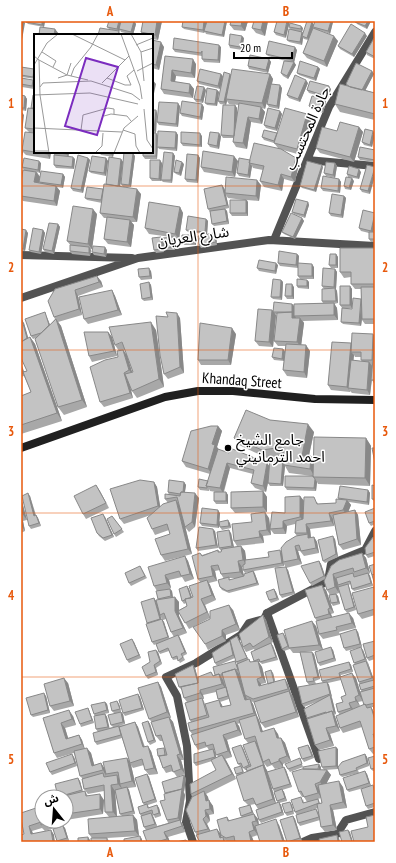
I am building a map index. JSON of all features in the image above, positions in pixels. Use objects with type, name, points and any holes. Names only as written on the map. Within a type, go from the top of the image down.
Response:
[{"type":"main road","name":"Khandaq Street","points":[[21,448],[165,396],[198,391],[233,391],[307,399],[375,400]]},
{"type":"street","name":"جادة المحتسب","points":[[274,240],[329,107],[375,32]]},
{"type":"street","points":[[308,160],[375,166]]},
{"type":"street","name":"شارع العريان","points":[[21,298],[138,258],[274,240],[375,246]]},
{"type":"street","points":[[21,255],[138,258]]},
{"type":"street","points":[[193,842],[186,822],[190,801],[187,746],[177,696],[166,677],[196,663],[241,635],[249,623],[264,619],[267,613],[328,581],[331,564],[365,550],[375,531]]},
{"type":"street","points":[[267,613],[319,759]]},
{"type":"street","points":[[303,842],[312,838],[337,834],[346,820],[375,812]]},
{"type":"building","points":[[42,21],[42,25],[26,22]]},
{"type":"building","points":[[109,21],[119,21],[117,29],[107,27]]},
{"type":"building","points":[[121,21],[134,21],[131,32],[119,29]]},
{"type":"building","points":[[143,21],[157,21],[155,35],[141,32]]},
{"type":"building","points":[[183,21],[204,21],[203,30],[182,27]]},
{"type":"building","points":[[207,21],[225,21],[222,35],[204,31]]},
{"type":"building","points":[[231,21],[242,21],[241,26],[230,25]]},
{"type":"building","points":[[254,21],[263,21],[261,30],[252,28]]},
{"type":"building","points":[[277,21],[287,21],[284,35],[274,32]]},
{"type":"building","points":[[307,21],[312,22],[307,38],[302,36]]},
{"type":"building","points":[[315,21],[331,21],[328,31],[313,27]]},
{"type":"building","points":[[355,21],[368,21],[365,26]]},
{"type":"building","points":[[290,23],[301,26],[301,29],[289,27]]},
{"type":"building","points":[[351,24],[365,33],[352,54],[338,46]]},
{"type":"building","points":[[40,27],[55,29],[54,34],[39,34]]},
{"type":"building","points":[[100,28],[119,31],[118,34],[98,34]]},
{"type":"building","points":[[313,28],[334,36],[324,61],[303,53]]},
{"type":"building","points":[[289,29],[302,32],[300,42],[287,40]]},
{"type":"building","points":[[230,34],[242,36],[240,47],[229,45]]},
{"type":"building","points":[[174,38],[219,45],[218,60],[202,59],[202,51],[201,53],[173,49]]},
{"type":"building","points":[[374,38],[375,39],[375,57],[366,52]]},
{"type":"building","points":[[153,40],[161,42],[156,65],[153,64]]},
{"type":"building","points":[[269,41],[295,47],[292,60],[266,54]]},
{"type":"building","points":[[250,55],[269,59],[266,70],[248,66]]},
{"type":"building","points":[[165,56],[193,59],[191,73],[172,70],[171,81],[190,84],[189,93],[161,89]]},
{"type":"building","points":[[284,61],[294,62],[287,76],[281,73]]},
{"type":"building","points":[[300,61],[318,67],[314,78],[297,73]]},
{"type":"building","points":[[356,63],[372,71],[362,90],[350,87],[346,84]]},
{"type":"building","points":[[21,67],[34,69],[33,77],[21,75]]},
{"type":"building","points":[[200,69],[221,74],[218,86],[197,81]]},
{"type":"building","points":[[232,69],[270,74],[262,103],[226,99]]},
{"type":"building","points":[[224,72],[230,74],[224,102],[218,101]]},
{"type":"building","points":[[295,75],[306,80],[298,99],[287,95]]},
{"type":"building","points":[[21,78],[33,80],[32,86],[21,84]]},
{"type":"building","points":[[310,81],[329,86],[326,96],[307,90]]},
{"type":"building","points":[[271,84],[280,85],[277,106],[267,104]]},
{"type":"building","points":[[340,84],[375,93],[375,114],[335,104]]},
{"type":"building","points":[[197,86],[204,87],[201,100],[194,99]]},
{"type":"building","points":[[207,88],[217,90],[215,104],[205,103]]},
{"type":"building","points":[[21,95],[25,96],[24,108],[21,108]]},
{"type":"building","points":[[33,95],[34,95],[34,108],[31,108]]},
{"type":"building","points":[[312,96],[325,99],[322,110],[309,106]]},
{"type":"building","points":[[182,101],[202,104],[200,117],[180,113]]},
{"type":"building","points":[[159,102],[178,103],[176,124],[157,122]]},
{"type":"building","points":[[239,103],[261,107],[259,119],[248,117],[243,143],[233,142]]},
{"type":"building","points":[[223,105],[235,105],[234,136],[221,135]]},
{"type":"building","points":[[28,108],[34,109],[34,129],[25,128]]},
{"type":"building","points":[[268,108],[280,111],[275,128],[264,125]]},
{"type":"building","points":[[285,108],[307,114],[297,149],[274,143]]},
{"type":"building","points":[[153,110],[156,110],[154,130]]},
{"type":"building","points":[[340,122],[359,127],[350,157],[316,148],[322,127],[337,131]]},
{"type":"building","points":[[365,129],[373,131],[370,145],[362,142]]},
{"type":"building","points":[[264,130],[277,133],[274,141],[262,137]]},
{"type":"building","points":[[158,131],[176,132],[175,148],[157,147]]},
{"type":"building","points":[[25,132],[34,133],[34,152],[22,150]]},
{"type":"building","points":[[181,132],[200,133],[200,145],[181,143]]},
{"type":"building","points":[[210,132],[219,133],[217,146],[208,144]]},
{"type":"building","points":[[153,133],[156,133],[156,156],[143,156],[143,153],[153,153]]},
{"type":"building","points":[[254,143],[281,149],[296,158],[291,177],[281,174],[278,185],[260,181],[264,166],[249,163]]},
{"type":"building","points":[[360,147],[375,150],[375,160],[358,157]]},
{"type":"building","points":[[203,151],[234,156],[232,172],[201,167]]},
{"type":"building","points":[[164,152],[173,153],[171,180],[161,180]]},
{"type":"building","points":[[124,153],[133,153],[129,185],[121,184]]},
{"type":"building","points":[[187,154],[198,155],[196,180],[185,179]]},
{"type":"building","points":[[54,155],[73,157],[72,167],[54,165]]},
{"type":"building","points":[[78,155],[88,158],[81,190],[71,188]]},
{"type":"building","points":[[92,156],[106,158],[104,173],[89,171]]},
{"type":"building","points":[[109,157],[121,159],[118,186],[106,184]]},
{"type":"building","points":[[24,158],[39,161],[38,170],[22,167]]},
{"type":"building","points":[[239,158],[250,160],[248,175],[237,173]]},
{"type":"building","points":[[150,160],[160,160],[159,179],[150,178]]},
{"type":"building","points":[[176,160],[182,162],[179,173],[174,172]]},
{"type":"building","points":[[307,161],[322,165],[314,190],[300,186]]},
{"type":"building","points":[[326,162],[335,163],[333,175],[324,173]]},
{"type":"building","points":[[367,165],[375,167],[368,191],[360,189]]},
{"type":"building","points":[[349,166],[359,169],[357,177],[347,174]]},
{"type":"building","points":[[23,170],[36,172],[34,182],[56,186],[54,201],[21,196]]},
{"type":"building","points":[[41,171],[63,174],[61,185],[39,182]]},
{"type":"building","points":[[323,176],[339,179],[338,191],[321,188]]},
{"type":"building","points":[[226,177],[257,180],[256,196],[225,193]]},
{"type":"building","points":[[346,177],[352,178],[349,188],[344,186]]},
{"type":"building","points":[[104,184],[137,189],[133,217],[100,213]]},
{"type":"building","points":[[222,185],[227,205],[208,209],[204,189]]},
{"type":"building","points":[[87,187],[103,189],[101,200],[85,198]]},
{"type":"building","points":[[332,194],[344,196],[341,215],[329,213]]},
{"type":"building","points":[[296,199],[308,202],[304,215],[292,212]]},
{"type":"building","points":[[230,200],[246,200],[246,213],[230,213]]},
{"type":"building","points":[[149,202],[180,207],[175,234],[145,228]]},
{"type":"building","points":[[73,206],[93,209],[88,244],[67,241]]},
{"type":"building","points":[[225,209],[227,221],[212,224],[210,211]]},
{"type":"building","points":[[363,210],[375,213],[371,231],[359,228]]},
{"type":"building","points":[[291,213],[302,218],[293,237],[282,232]]},
{"type":"building","points":[[188,216],[206,219],[205,232],[186,230]]},
{"type":"building","points":[[107,217],[130,220],[127,242],[104,239]]},
{"type":"building","points":[[49,223],[58,224],[52,251],[43,249]]},
{"type":"building","points":[[33,228],[43,230],[39,252],[29,250]]},
{"type":"building","points":[[21,229],[26,230],[23,249],[21,248]]},
{"type":"building","points":[[369,232],[375,232],[375,239],[369,239]]},
{"type":"building","points":[[214,233],[216,242],[199,245],[198,236]]},
{"type":"building","points":[[182,235],[194,235],[194,243],[182,242]]},
{"type":"building","points":[[161,237],[162,249],[154,250],[152,238]]},
{"type":"building","points":[[173,237],[173,247],[164,248],[163,238]]},
{"type":"building","points":[[70,245],[89,247],[89,253],[70,251]]},
{"type":"building","points":[[93,246],[105,247],[104,254],[92,252]]},
{"type":"building","points":[[340,248],[375,248],[375,284],[351,284],[351,272],[340,272]]},
{"type":"building","points":[[279,251],[297,254],[296,265],[278,263]]},
{"type":"building","points":[[330,254],[336,254],[336,265],[329,265]]},
{"type":"building","points":[[259,260],[276,263],[275,271],[257,268]]},
{"type":"building","points":[[298,263],[312,264],[312,276],[298,276]]},
{"type":"building","points":[[149,268],[150,276],[139,277],[138,269]]},
{"type":"building","points":[[323,268],[335,269],[334,287],[322,286]]},
{"type":"building","points":[[97,276],[99,282],[75,290],[79,309],[54,317],[48,301],[55,289]]},
{"type":"building","points":[[273,279],[281,280],[280,297],[271,297]]},
{"type":"building","points":[[297,279],[307,280],[307,286],[297,286]]},
{"type":"building","points":[[149,282],[151,297],[142,299],[140,284]]},
{"type":"building","points":[[286,284],[292,284],[292,296],[285,296]]},
{"type":"building","points":[[340,286],[350,286],[350,305],[340,305]]},
{"type":"building","points":[[361,287],[375,287],[375,319],[362,319]]},
{"type":"building","points":[[335,288],[336,301],[322,301],[322,289]]},
{"type":"building","points":[[112,290],[118,310],[84,319],[79,297]]},
{"type":"building","points":[[353,298],[361,299],[359,323],[341,322],[342,308],[352,309]]},
{"type":"building","points":[[274,302],[292,304],[292,312],[273,312]]},
{"type":"building","points":[[334,303],[334,315],[294,316],[294,304]]},
{"type":"building","points":[[258,309],[272,310],[269,342],[255,341]]},
{"type":"building","points":[[45,312],[49,325],[41,333],[31,336],[25,319]]},
{"type":"building","points":[[166,312],[177,313],[180,367],[164,374],[160,355],[156,316],[168,317]]},
{"type":"building","points":[[292,312],[292,318],[300,318],[297,342],[274,341],[277,313]]},
{"type":"building","points":[[56,319],[82,400],[58,407],[35,339]]},
{"type":"building","points":[[22,320],[27,338],[21,342],[21,321]]},
{"type":"building","points":[[151,322],[159,379],[132,391],[125,374],[133,372],[122,342],[115,345],[109,327]]},
{"type":"building","points":[[200,323],[232,328],[228,360],[198,360]]},
{"type":"building","points":[[84,332],[108,332],[114,351],[89,356]]},
{"type":"building","points":[[352,333],[373,334],[372,360],[361,360],[361,352],[351,352]]},
{"type":"building","points":[[30,337],[57,413],[21,425],[21,396],[31,392],[23,372],[27,371],[21,358],[21,342]]},
{"type":"building","points":[[375,338],[375,380],[371,380]]},
{"type":"building","points":[[332,342],[351,343],[347,387],[328,385]]},
{"type":"building","points":[[286,344],[306,345],[304,372],[283,370]]},
{"type":"building","points":[[274,348],[283,349],[282,359],[272,357]]},
{"type":"building","points":[[123,350],[129,370],[124,373],[130,393],[100,402],[90,367],[105,360],[118,357],[117,351]]},
{"type":"building","points":[[351,360],[369,362],[367,390],[348,388]]},
{"type":"building","points":[[246,410],[270,420],[308,424],[302,456],[311,456],[310,469],[284,465],[283,447],[262,450],[234,438]]},
{"type":"building","points":[[211,426],[218,426],[212,444],[215,445],[208,469],[182,461],[191,431]]},
{"type":"building","points":[[314,437],[366,438],[365,478],[313,477]]},
{"type":"building","points":[[230,448],[267,463],[263,486],[251,483],[254,470],[227,463],[220,488],[206,486],[218,449],[229,453]]},
{"type":"building","points":[[372,448],[375,448],[375,463]]},
{"type":"building","points":[[270,458],[283,459],[281,484],[268,483]]},
{"type":"building","points":[[285,476],[313,476],[315,479],[314,488],[285,487]]},
{"type":"building","points":[[199,479],[208,481],[206,486],[207,488],[198,487]]},
{"type":"building","points":[[140,480],[154,482],[158,506],[120,519],[110,489]]},
{"type":"building","points":[[169,480],[184,482],[183,492],[180,494],[168,492]]},
{"type":"building","points":[[96,485],[106,503],[83,514],[74,496]]},
{"type":"building","points":[[372,485],[375,486],[375,499],[372,499]]},
{"type":"building","points":[[340,486],[368,490],[367,502],[338,498]]},
{"type":"building","points":[[263,491],[263,507],[231,508],[231,492]]},
{"type":"building","points":[[181,492],[195,493],[192,522],[185,527],[177,497],[165,499],[165,494],[180,496]]},
{"type":"building","points":[[214,492],[226,492],[226,501],[214,501]]},
{"type":"building","points":[[28,493],[34,516],[36,515],[39,523],[29,526],[22,496]]},
{"type":"building","points":[[300,496],[300,517],[283,521],[283,528],[270,529],[272,512],[285,513],[285,497]]},
{"type":"building","points":[[304,497],[314,497],[317,504],[336,503],[336,499],[347,500],[343,510],[329,513],[331,521],[306,524],[307,533],[295,533],[296,521],[303,519]]},
{"type":"building","points":[[176,500],[188,549],[161,555],[155,539],[170,534],[167,524],[152,529],[147,518],[163,504]]},
{"type":"building","points":[[202,508],[218,510],[217,525],[200,523]]},
{"type":"building","points":[[375,508],[375,521],[369,523],[365,512]]},
{"type":"building","points":[[355,510],[357,539],[339,545],[333,515]]},
{"type":"building","points":[[265,512],[267,530],[259,531],[260,537],[234,541],[232,524],[252,522],[251,514]]},
{"type":"building","points":[[103,514],[112,535],[103,538],[97,533],[91,518]]},
{"type":"building","points":[[112,516],[122,529],[114,534],[107,519]]},
{"type":"building","points":[[228,520],[229,526],[220,527],[219,522]]},
{"type":"building","points":[[199,527],[213,529],[216,545],[196,548]]},
{"type":"building","points":[[229,530],[232,546],[219,548],[217,532]]},
{"type":"building","points":[[308,534],[308,538],[314,537],[316,548],[301,551],[299,545],[295,546],[298,559],[283,562],[281,548],[286,542],[296,536]]},
{"type":"building","points":[[333,536],[336,554],[323,561],[318,540]]},
{"type":"building","points":[[373,537],[375,552],[366,555],[365,548]]},
{"type":"building","points":[[241,546],[243,560],[238,561],[240,572],[221,574],[218,565],[211,566],[213,576],[198,579],[192,556],[200,553],[202,556],[218,550],[218,552],[221,552],[222,549]]},
{"type":"building","points":[[280,550],[282,563],[243,570],[245,560],[269,557],[268,552]]},
{"type":"building","points":[[362,553],[366,568],[354,572],[353,568],[333,574],[335,587],[327,590],[324,581],[331,566],[339,560]]},
{"type":"building","points":[[185,556],[190,574],[181,576],[179,571],[165,575],[167,583],[154,586],[148,567]]},
{"type":"building","points":[[319,561],[324,576],[310,583],[301,566]]},
{"type":"building","points":[[375,564],[375,574],[372,575],[369,566]]},
{"type":"building","points":[[140,566],[145,576],[129,583],[125,573]]},
{"type":"building","points":[[286,567],[293,592],[280,595],[275,568]]},
{"type":"building","points":[[253,571],[257,583],[227,591],[220,587],[218,580],[229,577],[229,580],[244,576],[244,574]]},
{"type":"building","points":[[353,573],[354,577],[368,573],[371,583],[352,589],[350,581],[338,585],[336,578]]},
{"type":"building","points":[[375,574],[375,585],[372,575]]},
{"type":"building","points":[[207,580],[212,595],[201,599],[207,612],[185,623],[178,611],[187,606],[185,599],[193,597],[189,586]]},
{"type":"building","points":[[348,584],[354,607],[345,610],[338,587]]},
{"type":"building","points":[[322,585],[330,608],[328,609],[329,614],[315,618],[305,590]]},
{"type":"building","points":[[187,586],[191,598],[182,601],[179,589]]},
{"type":"building","points":[[374,587],[375,609],[358,614],[352,593]]},
{"type":"building","points":[[170,589],[171,596],[158,599],[156,591]]},
{"type":"building","points":[[274,589],[277,598],[269,600],[266,592]]},
{"type":"building","points":[[336,594],[338,602],[331,603],[329,595]]},
{"type":"building","points":[[175,597],[175,611],[183,628],[171,632],[164,613],[160,615],[156,600]]},
{"type":"building","points":[[154,598],[160,619],[147,623],[141,602]]},
{"type":"building","points":[[229,605],[236,624],[222,630],[222,636],[205,644],[193,627],[210,619],[210,611]]},
{"type":"building","points":[[349,613],[352,623],[336,627],[337,630],[319,634],[316,621]]},
{"type":"building","points":[[263,615],[269,637],[253,647],[250,643],[243,647],[239,634]]},
{"type":"building","points":[[162,619],[168,637],[152,642],[146,624]]},
{"type":"building","points":[[312,621],[319,645],[289,648],[284,630]]},
{"type":"building","points":[[356,629],[360,644],[344,648],[340,634]]},
{"type":"building","points":[[283,633],[288,646],[282,649],[277,635]]},
{"type":"building","points":[[178,635],[185,652],[181,654],[183,657],[178,661],[177,656],[172,658],[168,648],[159,652],[156,644]]},
{"type":"building","points":[[237,636],[247,658],[236,662],[230,640]]},
{"type":"building","points":[[132,639],[139,655],[127,660],[120,644]]},
{"type":"building","points":[[230,641],[233,655],[215,663],[212,653]]},
{"type":"building","points":[[375,641],[375,655],[367,658],[363,644]]},
{"type":"building","points":[[271,643],[276,657],[260,662],[259,659],[254,661],[251,652]]},
{"type":"building","points":[[331,647],[334,658],[318,663],[315,652]]},
{"type":"building","points":[[361,647],[365,659],[354,663],[350,651]]},
{"type":"building","points":[[156,650],[160,661],[154,665],[156,672],[146,676],[142,667],[150,662],[148,652]]},
{"type":"building","points":[[300,652],[312,652],[318,677],[313,678],[314,681],[307,682]]},
{"type":"building","points":[[249,659],[250,662],[258,661],[262,677],[257,679],[259,686],[285,679],[288,689],[253,699],[245,695],[237,664]]},
{"type":"building","points":[[235,661],[238,670],[235,669],[222,673],[222,675],[215,675],[213,667]]},
{"type":"building","points":[[366,661],[372,678],[359,682],[353,665]]},
{"type":"building","points":[[349,662],[351,669],[339,673],[340,677],[322,681],[319,670]]},
{"type":"building","points":[[193,665],[198,683],[179,687],[175,674]]},
{"type":"building","points":[[235,669],[245,700],[250,699],[254,713],[190,731],[188,723],[209,717],[205,704],[219,700],[221,707],[231,705],[222,673]]},
{"type":"building","points":[[271,670],[274,682],[268,684],[265,672]]},
{"type":"building","points":[[211,672],[213,676],[219,674],[222,684],[200,690],[200,693],[184,698],[181,687],[198,683],[198,677]]},
{"type":"building","points":[[352,673],[359,695],[355,697],[356,701],[349,703],[351,708],[338,712],[336,704],[343,702],[341,697],[346,695],[340,677]]},
{"type":"building","points":[[374,676],[375,686],[361,690],[359,684],[374,680]]},
{"type":"building","points":[[64,678],[70,701],[50,706],[44,684]]},
{"type":"building","points":[[158,682],[167,712],[149,719],[138,688]]},
{"type":"building","points":[[327,682],[330,694],[302,704],[298,687]]},
{"type":"building","points":[[226,687],[228,696],[218,699],[216,690]]},
{"type":"building","points":[[375,688],[375,703],[364,705],[360,692]]},
{"type":"building","points":[[289,691],[296,712],[261,723],[254,702]]},
{"type":"building","points":[[44,693],[48,710],[31,715],[26,698]]},
{"type":"building","points":[[138,694],[142,708],[123,713],[119,700]]},
{"type":"building","points":[[330,695],[334,712],[326,712],[307,718],[304,709]]},
{"type":"building","points":[[202,698],[207,715],[190,720],[185,703]]},
{"type":"building","points":[[117,701],[120,709],[112,711],[110,703]]},
{"type":"building","points":[[105,702],[107,710],[94,714],[91,705]]},
{"type":"building","points":[[365,704],[367,708],[371,707],[375,720],[375,734],[373,734],[375,747],[369,749],[360,721],[340,728],[336,716]]},
{"type":"building","points":[[88,708],[92,720],[80,724],[75,712]]},
{"type":"building","points":[[69,710],[72,719],[61,723],[66,739],[79,735],[82,744],[54,753],[43,718]]},
{"type":"building","points":[[332,711],[336,726],[326,728],[330,740],[315,745],[307,719]]},
{"type":"building","points":[[121,712],[123,722],[111,725],[108,715]]},
{"type":"building","points":[[105,714],[108,727],[96,729],[94,716]]},
{"type":"building","points":[[256,715],[261,732],[274,728],[277,738],[281,738],[287,756],[279,759],[279,761],[271,764],[269,759],[263,762],[255,736],[245,739],[239,720]]},
{"type":"building","points":[[169,717],[180,754],[177,755],[181,769],[173,772],[171,765],[163,768],[159,756],[167,755],[161,735],[156,736],[151,722]]},
{"type":"building","points":[[148,721],[154,740],[148,742],[142,723]]},
{"type":"building","points":[[235,721],[238,730],[223,735],[228,751],[216,755],[213,744],[206,746],[205,742],[195,745],[191,735]]},
{"type":"building","points":[[135,722],[143,747],[148,746],[154,768],[145,770],[142,759],[130,763],[119,727]]},
{"type":"building","points":[[119,726],[121,735],[95,742],[93,733]]},
{"type":"building","points":[[255,741],[264,766],[263,765],[247,771],[246,768],[251,766],[243,745]]},
{"type":"building","points":[[241,745],[249,765],[243,768],[241,763],[238,764],[232,748]]},
{"type":"building","points":[[308,745],[312,756],[302,759],[298,748]]},
{"type":"building","points":[[336,747],[336,766],[322,767],[318,751]]},
{"type":"building","points":[[87,748],[92,766],[101,763],[103,770],[80,776],[74,751]]},
{"type":"building","points":[[164,748],[165,755],[158,756],[157,749]]},
{"type":"building","points":[[213,749],[215,757],[194,763],[194,754]]},
{"type":"building","points":[[72,754],[75,763],[50,772],[46,763]]},
{"type":"building","points":[[365,754],[367,763],[356,768],[357,770],[340,775],[338,767],[342,762]]},
{"type":"building","points":[[222,755],[232,774],[191,794],[190,784],[216,770],[211,760]]},
{"type":"building","points":[[375,756],[375,768],[371,769],[368,758]]},
{"type":"building","points":[[127,758],[132,781],[120,784],[118,772],[106,774],[103,762]]},
{"type":"building","points":[[300,758],[302,764],[288,769],[285,764]]},
{"type":"building","points":[[319,764],[318,769],[303,769],[303,767]]},
{"type":"building","points":[[263,765],[273,799],[256,805],[253,798],[244,801],[236,776]]},
{"type":"building","points":[[241,766],[243,772],[236,774],[234,768]]},
{"type":"building","points":[[284,767],[290,784],[273,789],[267,772]]},
{"type":"building","points":[[302,769],[327,770],[320,782],[315,784],[318,793],[304,797],[301,791],[299,792],[292,772]]},
{"type":"building","points":[[365,771],[369,783],[347,790],[343,778]]},
{"type":"building","points":[[103,773],[104,777],[117,775],[118,784],[111,785],[113,812],[105,812],[104,785],[84,789],[82,779]]},
{"type":"building","points":[[147,774],[155,799],[143,803],[135,778]]},
{"type":"building","points":[[184,775],[182,789],[165,793],[162,782]]},
{"type":"building","points":[[78,778],[82,790],[74,792],[74,789],[56,789],[55,784]]},
{"type":"building","points":[[339,781],[343,802],[330,805],[333,825],[321,827],[317,804],[322,803],[318,785]]},
{"type":"building","points":[[373,785],[375,803],[366,806],[361,789]]},
{"type":"building","points":[[127,787],[133,811],[120,814],[115,790]]},
{"type":"building","points":[[182,789],[178,818],[167,820],[160,801],[165,800],[164,794]]},
{"type":"building","points":[[282,789],[285,798],[277,801],[274,792]]},
{"type":"building","points":[[85,791],[86,796],[100,794],[100,809],[74,813],[74,794]]},
{"type":"building","points":[[204,791],[206,801],[209,800],[210,809],[205,810],[206,816],[203,819],[208,829],[195,832],[186,810],[192,797]]},
{"type":"building","points":[[301,797],[303,803],[318,799],[319,803],[295,812],[291,800]]},
{"type":"building","points":[[279,802],[282,812],[259,820],[256,810]]},
{"type":"building","points":[[290,802],[293,811],[285,813],[282,804]]},
{"type":"building","points":[[147,804],[148,808],[157,805],[159,813],[153,815],[152,810],[140,814],[138,807]]},
{"type":"building","points":[[250,805],[252,812],[241,816],[239,808]]},
{"type":"building","points":[[34,809],[34,824],[29,826],[31,834],[51,830],[53,842],[21,842],[21,835],[24,834],[21,813]]},
{"type":"building","points":[[316,809],[319,817],[298,823],[296,815]]},
{"type":"building","points":[[151,813],[155,824],[144,827],[141,816]]},
{"type":"building","points":[[254,814],[256,821],[252,822],[254,830],[249,832],[251,842],[235,842],[234,836],[226,838],[221,835],[217,820],[227,817],[228,821]]},
{"type":"building","points":[[133,815],[135,831],[89,834],[88,819]]},
{"type":"building","points":[[375,815],[375,842],[354,842],[351,831],[368,827],[366,817]]},
{"type":"building","points":[[293,816],[300,838],[287,842],[280,820]]},
{"type":"building","points":[[276,819],[283,842],[260,842],[255,826]]},
{"type":"building","points":[[180,820],[182,826],[164,832],[167,839],[156,842],[147,842],[143,831]]},
{"type":"building","points":[[53,829],[64,829],[67,838],[57,841]]},
{"type":"building","points":[[217,829],[220,838],[223,837],[224,842],[200,842],[196,835]]},
{"type":"building","points":[[348,830],[352,842],[342,842],[339,832]]},
{"type":"building","points":[[337,835],[338,842],[320,842],[319,839]]},
{"type":"building","points":[[140,836],[141,842],[124,842],[124,839]]},
{"type":"building","points":[[88,837],[88,842],[78,842],[78,838]]},
{"type":"building","points":[[91,838],[107,838],[107,842],[91,842]]},
{"type":"building","points":[[186,840],[187,842],[176,842]]},
{"type":"place","name":"جامع الشيخ احمد الترمانيني","points":[[228,448]]}]
